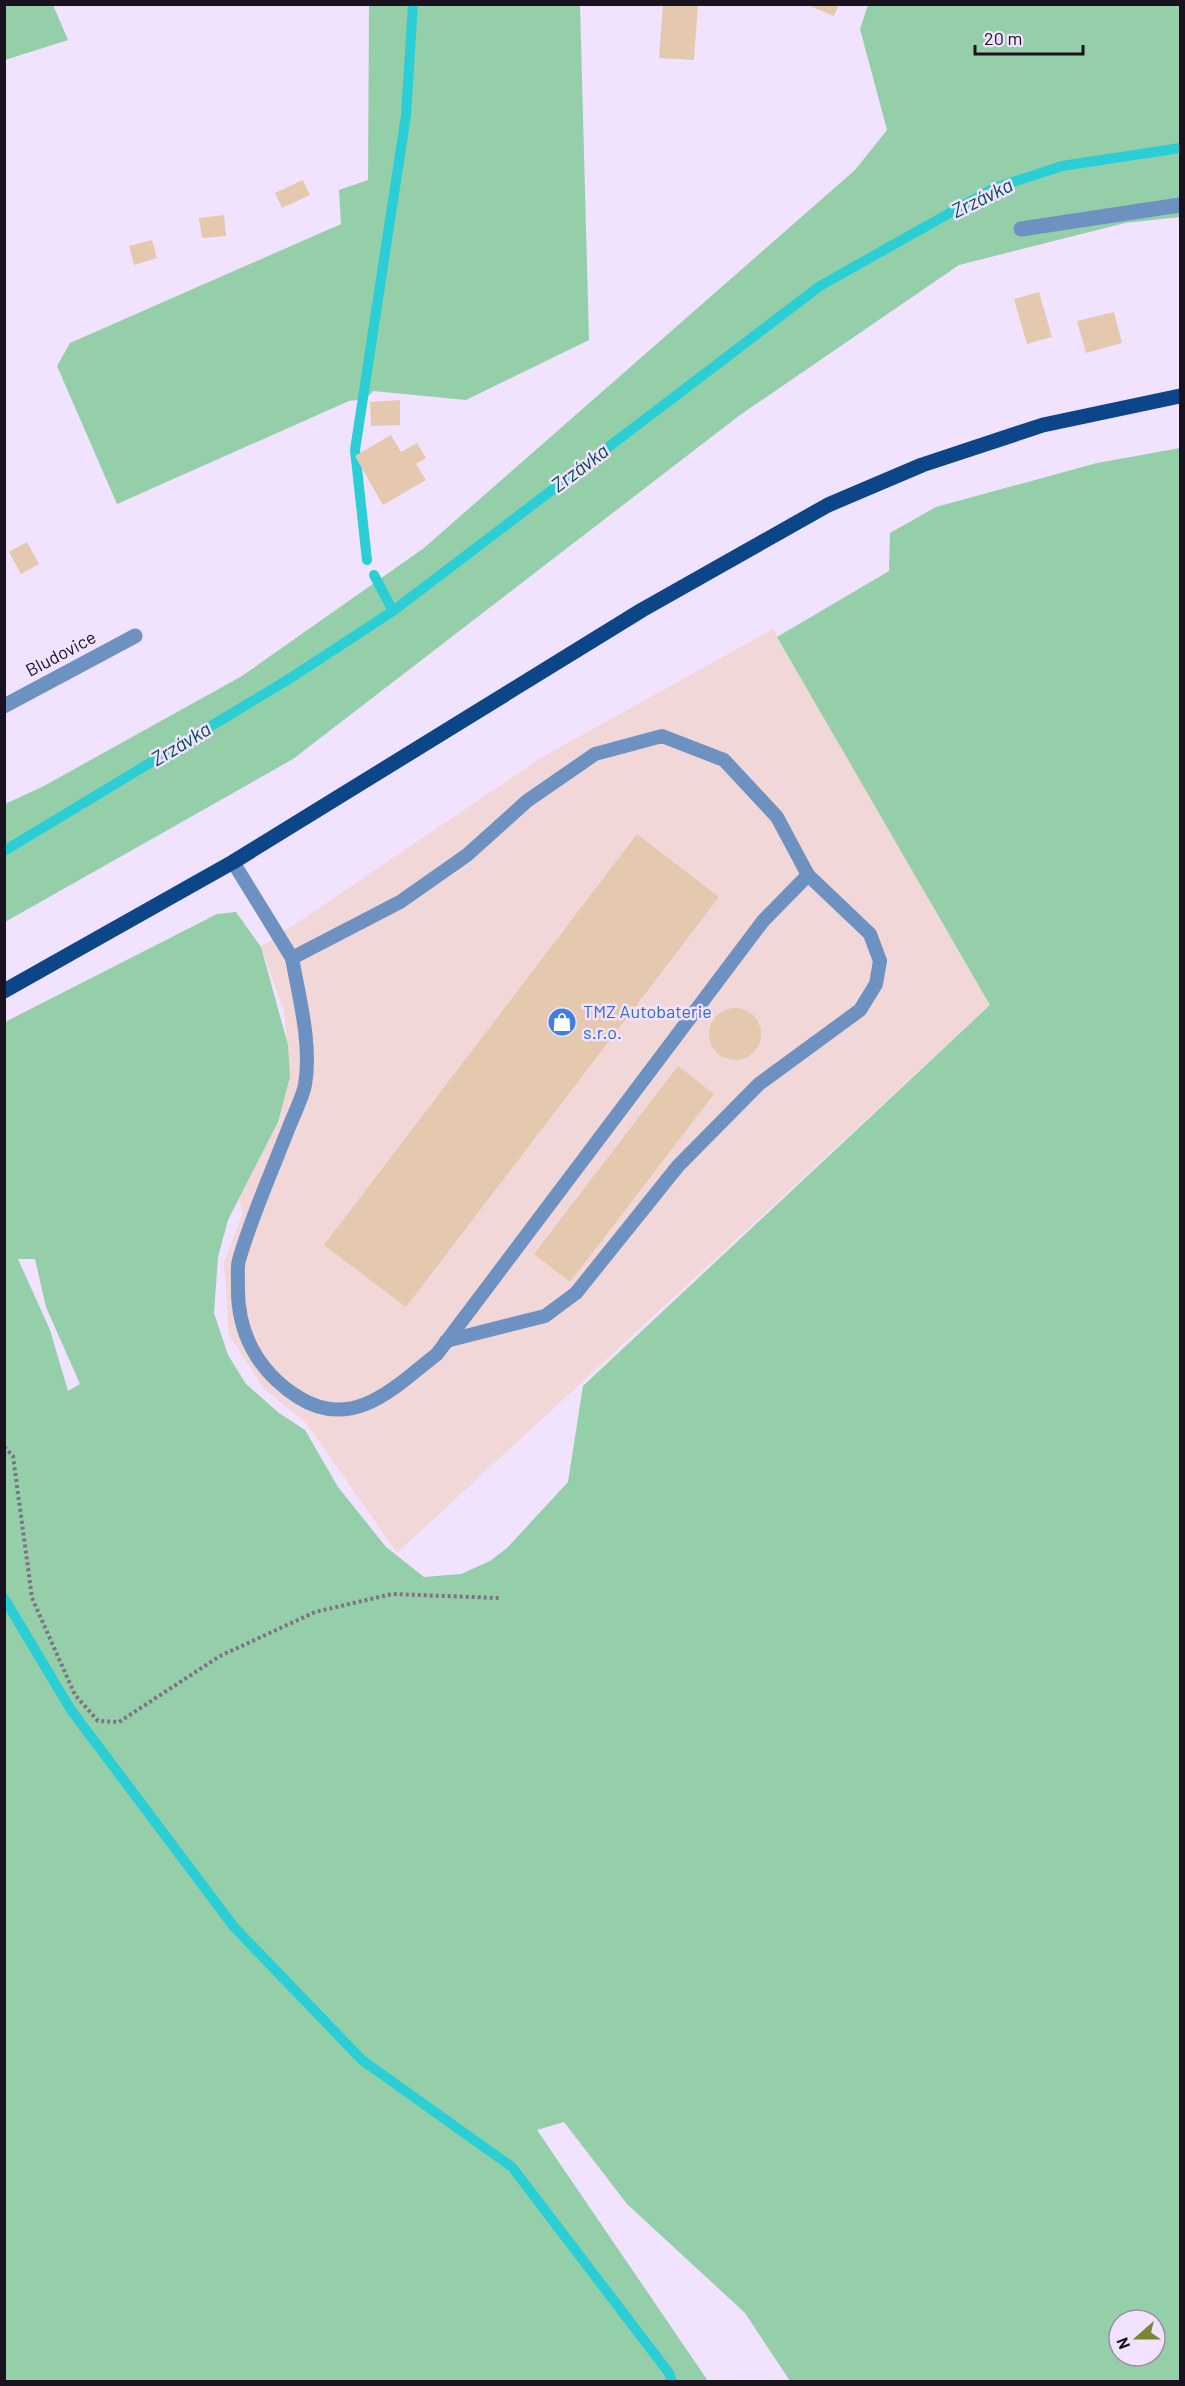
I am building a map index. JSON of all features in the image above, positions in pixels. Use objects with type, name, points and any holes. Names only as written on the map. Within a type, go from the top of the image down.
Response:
[{"type":"main road","points":[[4,991],[233,862],[642,609],[828,505],[922,465],[1043,424],[1180,396]]},
{"type":"street","points":[[1021,230],[1180,205]]},
{"type":"street","name":"Bludovice","points":[[4,706],[135,636]]},
{"type":"lane","points":[[292,958],[399,902],[467,855],[527,801],[595,754],[662,736],[724,760],[777,817],[808,875],[870,934],[880,961],[876,984],[860,1010],[759,1084],[678,1166],[576,1293],[544,1316],[446,1341]]},
{"type":"lane","points":[[233,862],[292,958],[305,1028],[305,1085],[238,1262],[237,1296],[242,1330],[273,1380],[300,1398],[324,1410],[350,1408],[380,1400],[437,1354],[763,921],[808,875]]},
{"type":"path","points":[[4,1447],[13,1456],[32,1598],[75,1695],[98,1720],[120,1722],[220,1656],[315,1612],[392,1594],[499,1598]]},
{"type":"shaded area","points":[[773,629],[991,1004],[397,1553],[304,1421],[264,1389],[229,1335],[224,1263],[243,1212],[239,1198],[278,1122],[290,1077],[284,1011],[261,947],[544,756]]},
{"type":"green space","points":[[5,4],[53,5],[68,40],[5,60]]},
{"type":"green space","points":[[369,5],[580,5],[589,340],[466,400],[373,391],[366,399],[349,401],[117,504],[57,366],[70,343],[341,224],[339,190],[368,180]]},
{"type":"green space","points":[[868,5],[1180,5],[1180,217],[1125,223],[959,265],[740,415],[293,759],[5,922],[5,804],[42,787],[242,676],[424,548],[855,170],[887,130],[860,29]]},
{"type":"green space","points":[[1180,448],[1180,2381],[790,2381],[745,2313],[627,2204],[564,2122],[537,2130],[708,2381],[5,2381],[5,1022],[217,914],[236,912],[261,947],[288,1045],[290,1077],[278,1122],[228,1220],[218,1257],[214,1313],[228,1355],[246,1384],[279,1413],[305,1430],[338,1487],[386,1547],[424,1577],[461,1574],[490,1561],[507,1548],[568,1482],[583,1386],[990,1005],[777,637],[889,571],[890,533],[936,507],[1097,463]],"holes":[[[18,1259],[35,1259],[46,1307],[80,1384],[68,1391],[50,1330]]]},
{"type":"building","points":[[663,4],[698,4],[694,60],[659,58]]},
{"type":"building","points":[[805,4],[839,4],[834,16]]},
{"type":"building","points":[[303,180],[310,195],[282,208],[275,193]]},
{"type":"building","points":[[224,215],[226,236],[202,238],[199,218]]},
{"type":"building","points":[[152,240],[157,258],[134,265],[129,246]]},
{"type":"building","points":[[1039,292],[1052,337],[1027,344],[1014,299]]},
{"type":"building","points":[[1114,312],[1122,343],[1086,353],[1077,321]]},
{"type":"building","points":[[400,400],[400,425],[371,426],[370,402]]},
{"type":"building","points":[[391,435],[401,452],[417,443],[426,458],[416,464],[426,480],[383,505],[355,456]]},
{"type":"building","points":[[27,542],[39,564],[21,574],[9,552]]},
{"type":"building","points":[[637,834],[719,897],[406,1307],[324,1245]]},
{"type":"building","points":[[735,1008],[745,1010],[753,1016],[759,1024],[761,1034],[759,1044],[753,1052],[745,1058],[735,1060],[725,1058],[717,1052],[711,1044],[709,1034],[711,1024],[717,1016],[725,1010]]},
{"type":"building","points":[[678,1066],[714,1094],[570,1282],[534,1254]]},
{"type":"waterway","points":[[367,560],[355,450],[406,115],[413,4]]},
{"type":"waterway","name":"Zrzávka","points":[[4,851],[289,679],[393,611],[820,286],[994,188],[1062,166],[1180,148]]},
{"type":"waterway","points":[[374,575],[393,611]]},
{"type":"waterway","points":[[4,1598],[71,1710],[234,1927],[362,2060],[512,2167],[669,2373],[672,2382]]},
{"type":"place","name":"TMZ Autobaterie s.r.o.","points":[[562,1022]]}]
